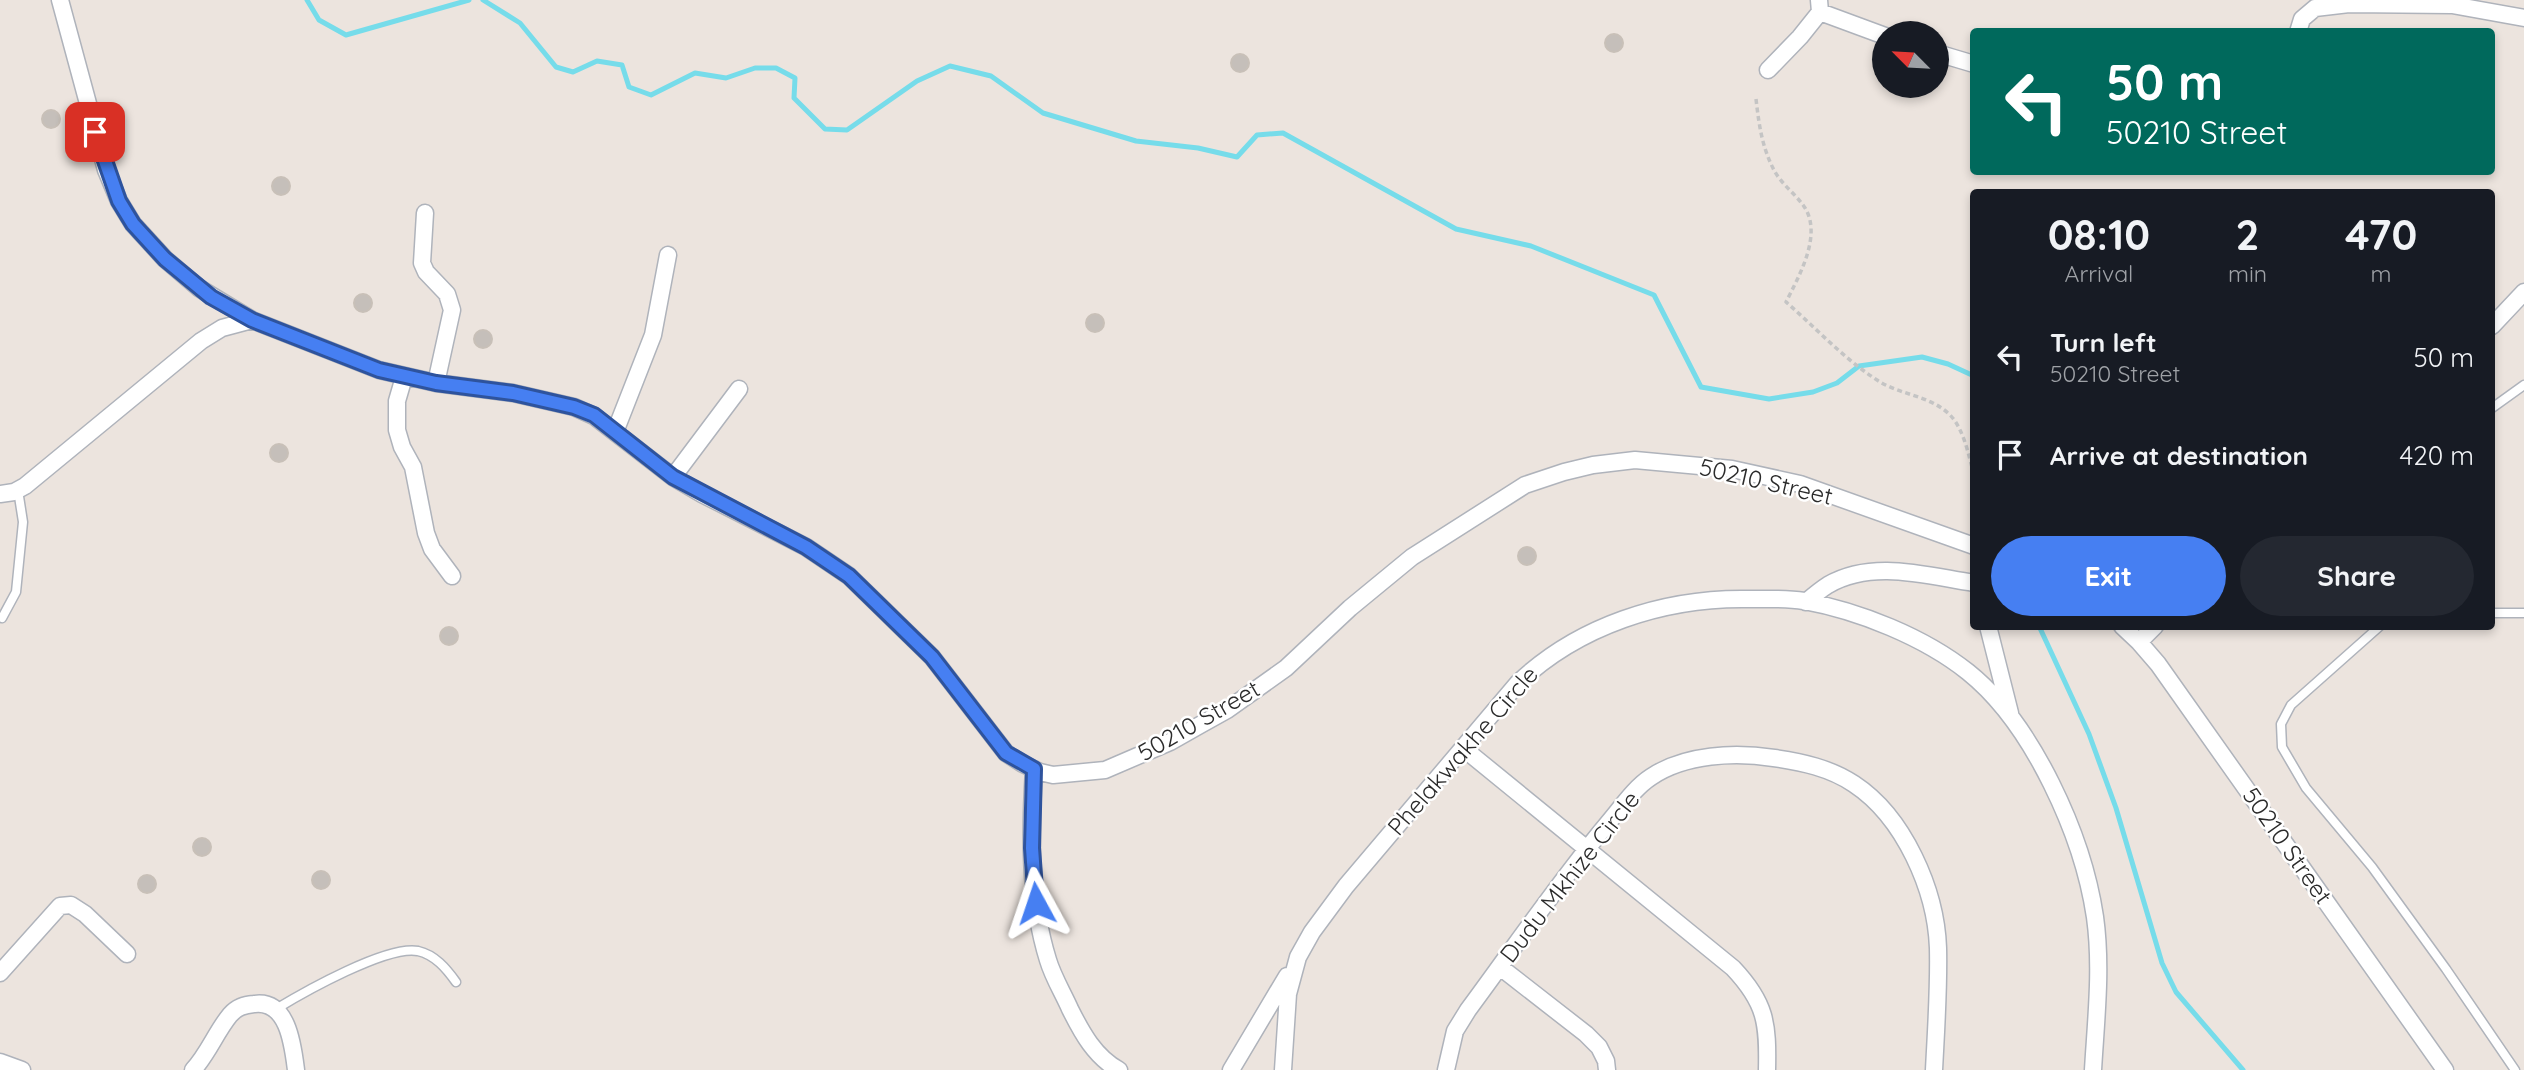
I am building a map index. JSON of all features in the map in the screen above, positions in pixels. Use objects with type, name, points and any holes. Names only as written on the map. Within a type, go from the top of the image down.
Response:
[{"type":"street","name":"50210 Street","points":[[60,0],[99,147],[119,201],[133,224],[165,259],[199,288],[252,320],[344,358],[404,377],[513,393],[574,407],[594,415],[673,477],[806,547],[849,576],[932,657],[1006,753],[1034,769],[1053,775],[1105,770],[1170,742],[1227,710],[1286,668],[1350,608],[1423,550],[1525,485],[1573,470],[1635,460],[1732,469],[1800,484],[1970,544]]},
{"type":"street","points":[[2299,28],[2302,19],[2315,8],[2350,4],[2452,5],[2524,18]]},
{"type":"street","points":[[1768,70],[1800,37],[1820,6],[1872,30]]},
{"type":"street","points":[[1950,57],[1970,63]]},
{"type":"street","points":[[425,213],[422,263],[426,272],[447,294],[452,310],[436,383]]},
{"type":"street","points":[[615,432],[653,335],[668,255]]},
{"type":"street","points":[[2495,323],[2524,292]]},
{"type":"street","points":[[0,494],[18,490],[201,341],[222,328],[252,320]]},
{"type":"street","points":[[404,377],[397,401],[397,430],[402,447],[413,467],[426,533],[432,549],[452,576]]},
{"type":"street","points":[[673,477],[739,389]]},
{"type":"street","points":[[1806,602],[1828,585],[1850,575],[1878,571],[1922,574],[1970,582]]},
{"type":"street","name":"Phelakwakhe Circle","points":[[1283,1070],[1287,994],[1298,957],[1312,932],[1346,886],[1518,682],[1560,648],[1585,635],[1660,609],[1700,601],[1748,599],[1806,602],[1922,640],[1970,674],[2013,722],[2056,793],[2072,829],[2083,864],[2097,942],[2093,1070]]},
{"type":"street","points":[[1989,630],[2013,722]]},
{"type":"street","name":"50210 Street","points":[[2126,630],[2158,664],[2445,1070]]},
{"type":"street","points":[[2139,642],[2151,630]]},
{"type":"street","points":[[1463,748],[1733,968],[1750,986],[1759,1000],[1764,1017],[1767,1070]]},
{"type":"street","name":"Dudu Mkhize Circle","points":[[1446,1070],[1455,1031],[1586,850],[1649,778],[1687,762],[1720,756],[1763,757],[1805,763],[1837,775],[1856,785],[1899,829],[1912,850],[1935,917],[1938,947],[1934,1070]]},
{"type":"street","points":[[1034,769],[1033,885],[1038,922],[1048,962],[1079,1027],[1095,1052],[1119,1070]]},
{"type":"street","points":[[0,973],[60,906],[71,905],[85,914],[127,954]]},
{"type":"street","points":[[1229,1069],[1298,957]]},
{"type":"street","points":[[1500,967],[1586,1034],[1599,1047],[1607,1070]]},
{"type":"street","points":[[193,1070],[231,1014],[242,1005],[261,1003],[276,1009],[287,1023],[296,1070]]},
{"type":"street","points":[[0,1062],[22,1070]]},
{"type":"lane","points":[[2495,406],[2524,384]]},
{"type":"lane","points":[[2,618],[16,592],[23,522],[18,490]]},
{"type":"lane","points":[[2495,613],[2524,613]]},
{"type":"lane","points":[[2375,630],[2291,705],[2281,724],[2282,747],[2306,788],[2372,867],[2515,1070]]},
{"type":"lane","points":[[276,1009],[308,989],[364,963],[406,951],[417,951],[430,956],[444,966],[456,982]]},
{"type":"path","points":[[1756,99],[1760,137],[1776,173],[1805,208],[1811,231],[1808,254],[1786,302],[1821,331],[1837,349],[1879,382],[1919,396],[1950,415],[1964,439],[1970,461]]},
{"type":"building","points":[[1610,34],[1618,34],[1623,43],[1621,50],[1610,52],[1605,47],[1605,39]]},
{"type":"building","points":[[1236,54],[1244,54],[1249,63],[1247,70],[1236,72],[1231,67],[1231,59]]},
{"type":"building","points":[[47,110],[55,110],[60,119],[58,126],[47,128],[42,123],[42,115]]},
{"type":"building","points":[[277,177],[285,177],[290,186],[288,193],[277,195],[272,190],[272,182]]},
{"type":"building","points":[[359,294],[367,294],[372,303],[370,310],[359,312],[354,307],[354,299]]},
{"type":"building","points":[[1091,314],[1099,314],[1104,323],[1102,330],[1091,332],[1086,327],[1086,319]]},
{"type":"building","points":[[479,330],[487,330],[492,339],[490,346],[479,348],[474,343],[474,335]]},
{"type":"building","points":[[275,444],[283,444],[288,453],[286,460],[275,462],[270,457],[270,449]]},
{"type":"building","points":[[1523,547],[1531,547],[1536,556],[1534,563],[1523,565],[1518,560],[1518,552]]},
{"type":"building","points":[[445,627],[453,627],[458,636],[456,643],[445,645],[440,640],[440,632]]},
{"type":"building","points":[[198,838],[206,838],[211,847],[209,854],[198,856],[193,851],[193,843]]},
{"type":"building","points":[[317,871],[325,871],[330,880],[328,887],[317,889],[312,884],[312,876]]},
{"type":"building","points":[[143,875],[151,875],[156,884],[154,891],[143,893],[138,888],[138,880]]},
{"type":"waterway","points":[[307,0],[319,20],[346,35],[469,0]]},
{"type":"waterway","points":[[483,0],[520,23],[556,67],[573,72],[597,61],[622,65],[629,87],[651,95],[695,73],[726,78],[755,68],[776,68],[795,78],[794,98],[825,129],[847,130],[917,81],[950,66],[991,76],[1043,113],[1136,141],[1198,148],[1237,157],[1257,135],[1283,133],[1456,229],[1531,246],[1654,295],[1701,387],[1769,399],[1813,392],[1837,383],[1859,366],[1922,357],[1948,364],[1970,374]]},
{"type":"waterway","points":[[2041,630],[2089,734],[2116,808],[2162,963],[2176,992],[2243,1070]]},
{"type":"route","points":[[95,132],[106,170],[119,201],[133,224],[165,259],[223,305],[252,320],[379,370],[436,383],[513,393],[585,411],[603,421],[673,477],[806,547],[849,576],[932,657],[1006,753],[1034,769],[1032,848],[1036,903]]}]
